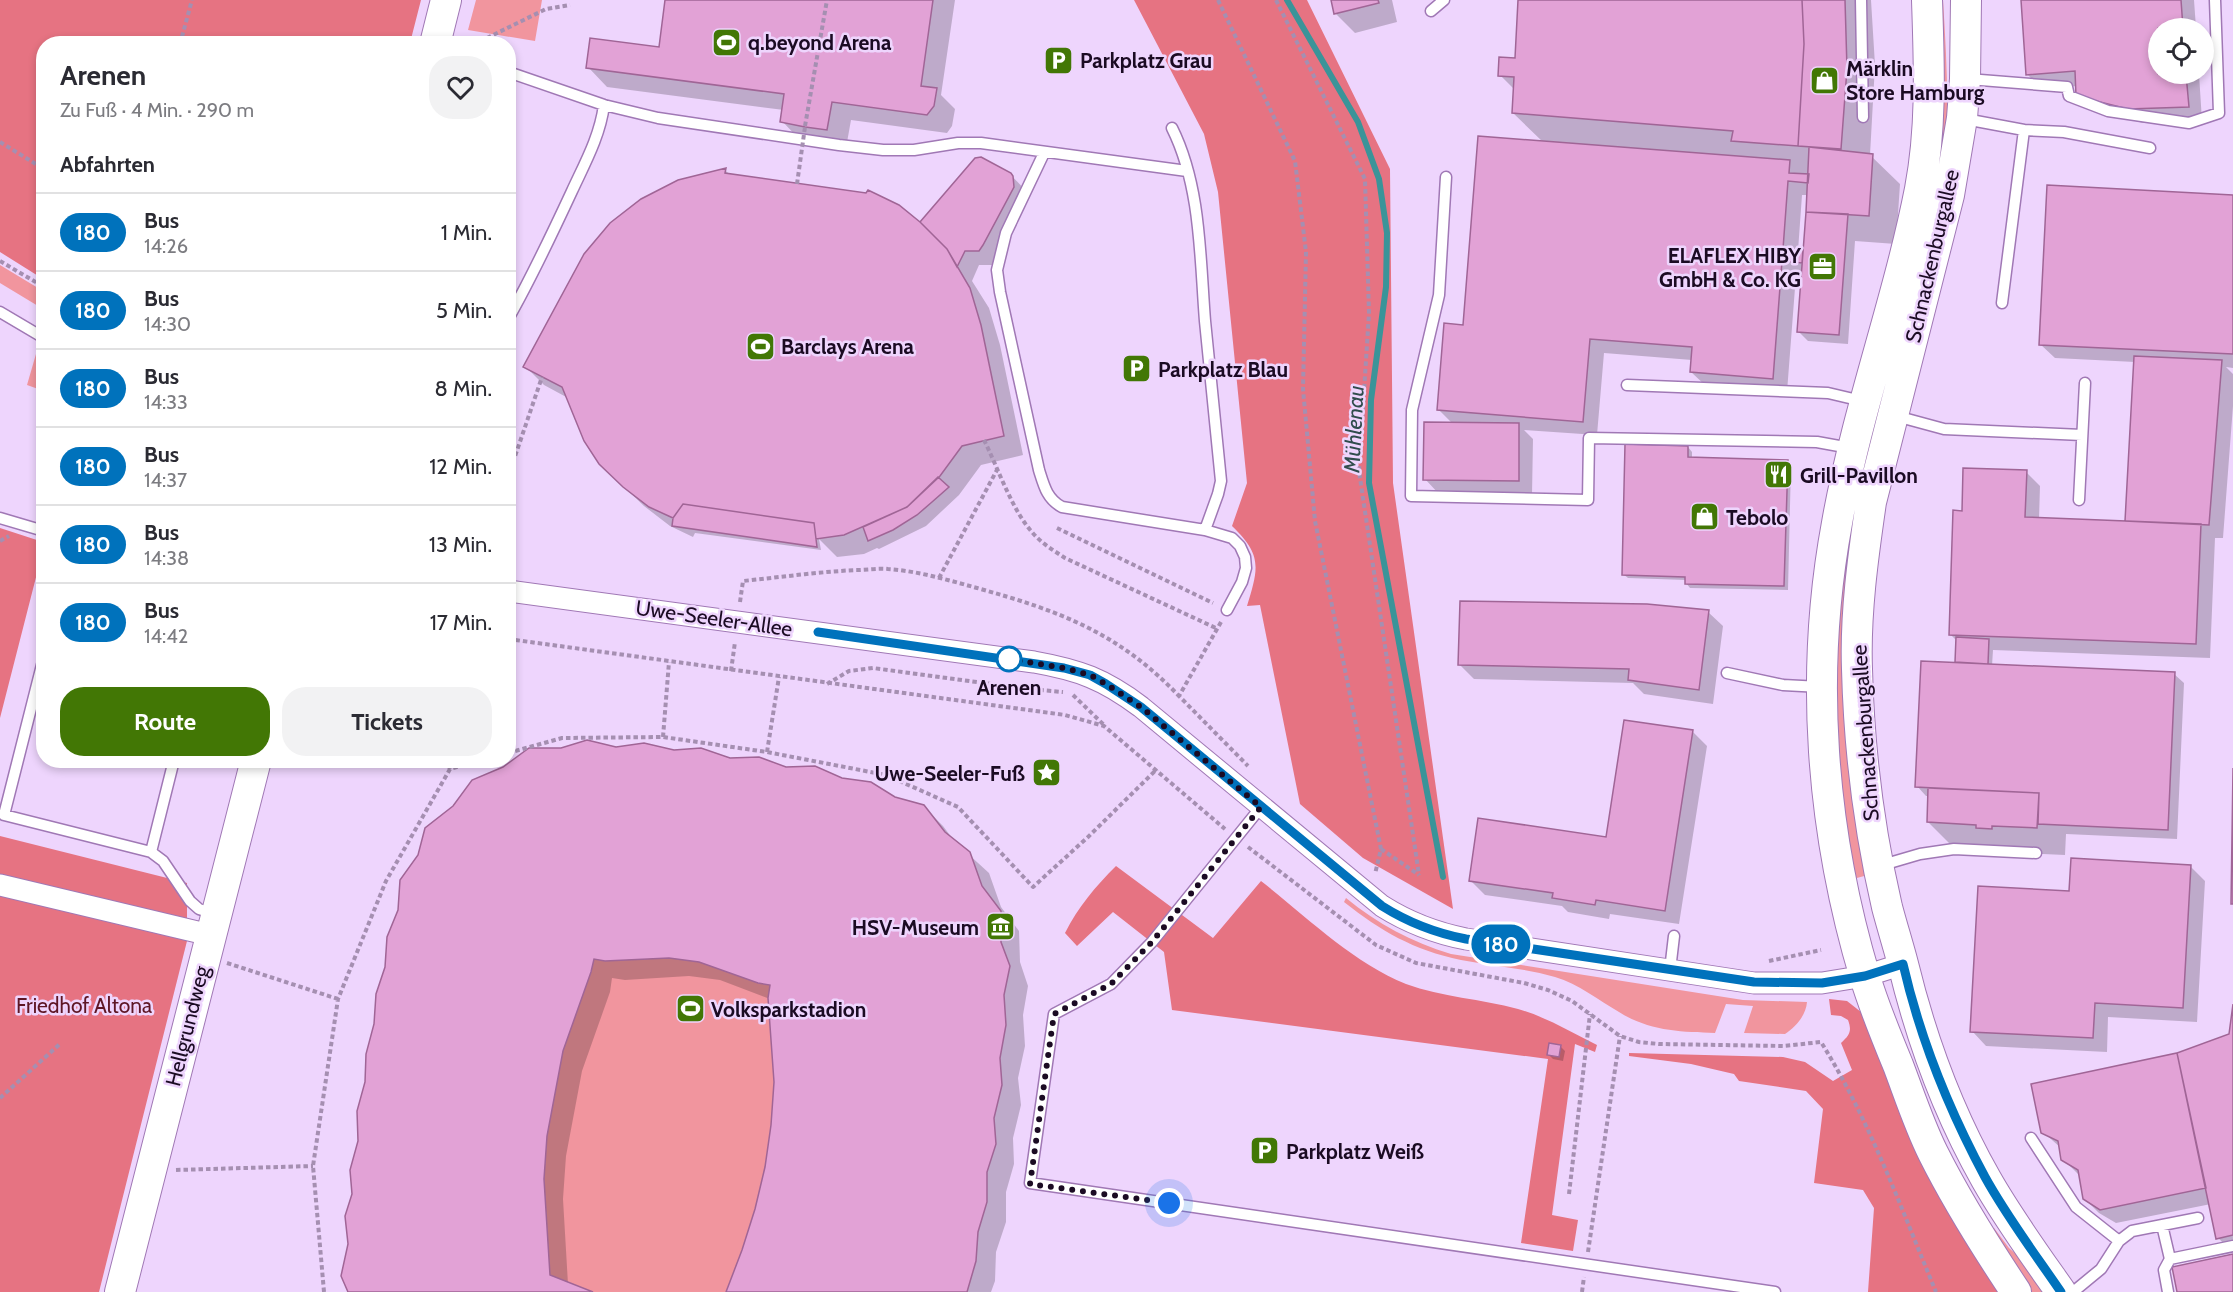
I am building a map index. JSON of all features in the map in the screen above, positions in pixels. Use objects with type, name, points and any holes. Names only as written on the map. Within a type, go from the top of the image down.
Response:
[{"type":"main road","points":[[437,36],[446,0]]},
{"type":"main road","name":"Schnackenburgallee","points":[[1928,0],[1928,116],[1920,188],[1853,448],[1837,522],[1824,609],[1821,687],[1827,796],[1843,890],[1865,976],[1931,1150],[1967,1214],[2016,1292]]},
{"type":"main road","name":"Schnackenburgallee","points":[[1966,0],[1962,118],[1949,195],[1871,502],[1865,544],[1857,668],[1863,761],[1887,908],[1909,993],[1935,1071],[1985,1178],[2061,1292]]},
{"type":"main road","name":"Hellgrundweg","points":[[120,1292],[254,768]]},
{"type":"street","name":"Uwe-Seeler-Allee","points":[[516,592],[1034,662],[1090,675],[1132,700],[1382,906],[1418,926],[1466,939],[1768,983],[1822,983],[1865,976],[1903,964]]},
{"type":"street","points":[[0,885],[213,925]]},
{"type":"lane","points":[[1431,11],[1444,0]]},
{"type":"lane","points":[[1861,0],[1863,117]]},
{"type":"lane","points":[[1965,79],[2067,87],[2069,96],[2108,111],[2189,123],[2219,113],[2214,0]]},
{"type":"lane","points":[[516,75],[604,105],[658,118],[803,140],[883,150],[914,150],[958,143],[981,143],[1187,171]]},
{"type":"lane","points":[[516,304],[538,266],[579,175],[597,134],[604,105]]},
{"type":"lane","points":[[1962,118],[2024,130],[2064,132],[2150,148]]},
{"type":"lane","points":[[1172,128],[1187,171],[1196,217],[1221,481],[1204,530]]},
{"type":"lane","points":[[2002,303],[2024,130]]},
{"type":"lane","points":[[1044,153],[1006,233],[997,270],[1036,459],[1046,491],[1053,502],[1062,507],[1204,530],[1232,538],[1240,546],[1245,557],[1246,568],[1242,582],[1227,610]]},
{"type":"lane","points":[[1446,177],[1439,295],[1412,410],[1411,496],[1588,500],[1589,438],[1817,442],[1853,448]]},
{"type":"lane","points":[[0,312],[36,333]]},
{"type":"lane","points":[[2079,501],[2085,383]]},
{"type":"lane","points":[[1626,385],[1828,393],[1866,401]]},
{"type":"lane","points":[[1893,415],[1944,429],[2082,435]]},
{"type":"lane","points":[[0,518],[36,529]]},
{"type":"lane","points":[[1727,673],[1783,685],[1821,687]]},
{"type":"lane","points":[[36,689],[4,815],[151,852],[163,861],[190,901],[213,925]]},
{"type":"lane","points":[[151,852],[172,768]]},
{"type":"lane","points":[[1261,807],[1152,942],[1111,984],[1054,1014],[1030,1184],[1775,1292]]},
{"type":"lane","points":[[1879,866],[1920,854],[1954,849],[2036,853]]},
{"type":"lane","points":[[1670,970],[1674,936]]},
{"type":"lane","points":[[2031,1138],[2076,1206],[2119,1241]]},
{"type":"lane","points":[[2073,1292],[2101,1269],[2119,1241],[2132,1231],[2198,1218]]},
{"type":"lane","points":[[2162,1225],[2170,1259]]},
{"type":"lane","points":[[2168,1292],[2164,1270],[2170,1259],[2233,1246]]},
{"type":"path","points":[[182,36],[192,0]]},
{"type":"path","points":[[796,184],[827,0]]},
{"type":"path","points":[[1218,0],[1295,161],[1306,252],[1303,389],[1315,521],[1381,849],[1374,874]]},
{"type":"path","points":[[1276,0],[1365,179],[1369,313],[1359,471],[1419,875],[1381,849]]},
{"type":"path","points":[[491,36],[546,9],[570,5]]},
{"type":"path","points":[[0,142],[36,164]]},
{"type":"path","points":[[0,261],[36,282]]},
{"type":"path","points":[[516,453],[542,377]]},
{"type":"path","points":[[984,441],[1022,519],[1032,533],[1046,546],[1065,558],[1218,629]]},
{"type":"path","points":[[939,578],[998,468]]},
{"type":"path","points":[[1057,528],[1227,610],[1179,696]]},
{"type":"path","points":[[743,581],[828,572],[887,569],[939,578],[1010,597],[1058,614],[1099,632],[1158,674],[1252,770]]},
{"type":"path","points":[[516,640],[1065,715],[1104,726]]},
{"type":"path","points":[[663,737],[669,662]]},
{"type":"path","points":[[516,751],[562,738],[663,737],[768,752],[886,775],[958,807],[1032,887],[1088,837],[1157,769],[1104,726],[1077,696],[1065,692],[873,668],[849,671],[827,684]]},
{"type":"path","points":[[768,752],[779,677]]},
{"type":"path","points":[[324,1292],[313,1166],[338,999],[386,881],[450,769],[454,768]]},
{"type":"path","points":[[1366,866],[1382,880]]},
{"type":"path","points":[[1758,963],[1821,950]]},
{"type":"path","points":[[233,964],[338,999]]},
{"type":"path","points":[[1569,1194],[1590,1013]]},
{"type":"path","points":[[1582,1292],[1620,1036],[1639,1042],[1659,1044],[1783,1046],[1821,1041],[1842,1075],[1936,1292]]},
{"type":"path","points":[[0,1098],[61,1042]]},
{"type":"path","points":[[171,1171],[313,1166]]},
{"type":"shaded area","points":[[476,0],[542,0],[535,41],[516,38],[516,36],[468,30]]},
{"type":"shaded area","points":[[1938,0],[1943,0],[1947,92],[1946,147],[1861,497],[1868,875],[1853,879],[1838,795],[1836,619]]},
{"type":"shaded area","points":[[0,265],[36,287],[36,305],[0,283]]},
{"type":"shaded area","points":[[36,354],[36,388],[27,385]]},
{"type":"shaded area","name":"Volksparkstadion","points":[[587,740],[616,747],[644,743],[674,750],[701,748],[730,758],[759,757],[786,767],[815,766],[842,778],[871,782],[895,797],[924,805],[945,832],[970,852],[982,886],[1001,911],[1001,942],[1010,966],[1004,995],[1006,1025],[1000,1058],[1002,1085],[994,1118],[996,1144],[987,1172],[987,1202],[978,1232],[976,1261],[967,1292],[348,1292],[341,1276],[348,1244],[345,1216],[352,1194],[350,1170],[358,1141],[357,1111],[365,1082],[366,1054],[374,1024],[376,994],[385,967],[387,937],[398,910],[400,880],[418,855],[425,828],[503,768],[516,768],[516,758],[529,748],[561,748]]},
{"type":"shaded area","points":[[1346,898],[1370,916],[1396,931],[1422,944],[1451,954],[1743,1000],[1807,1002],[1805,1012],[1793,1028],[1785,1034],[1744,1033],[1753,1006],[1726,1004],[1715,1033],[1654,1027],[1630,1018],[1564,980],[1520,969],[1461,960],[1413,945],[1371,922],[1344,902]]},
{"type":"shaded area","points":[[1994,1228],[2009,1248],[2027,1264],[2047,1292],[2030,1292],[1992,1231]]},
{"type":"green space","points":[[0,0],[421,0],[412,36],[36,36],[36,275],[0,252]]},
{"type":"green space","points":[[1134,0],[1307,0],[1390,169],[1393,483],[1453,909],[1363,858],[1300,804],[1260,605],[1247,606],[1254,581],[1255,562],[1249,545],[1232,526],[1247,483],[1218,192],[1204,134]]},
{"type":"green space","points":[[0,528],[36,540],[36,577],[0,718]]},
{"type":"green space","name":"Friedhof Altona","points":[[0,836],[187,883],[187,941],[99,1292],[0,1292]]},
{"type":"green space","points":[[1116,866],[1213,938],[1261,881],[1330,938],[1386,975],[1420,988],[1528,1012],[1597,1045],[1595,1052],[1575,1044],[1552,1215],[1578,1220],[1573,1251],[1521,1243],[1548,1059],[1172,1010],[1164,952],[1113,912],[1077,946],[1065,933],[1088,898]]},
{"type":"green space","points":[[1829,999],[1847,1001],[1861,1012],[2001,1292],[1868,1292],[1874,1208],[1863,1190],[1814,1183],[1823,1109],[1806,1091],[1739,1081],[1734,1074],[1691,1064],[1629,1056],[1629,1053],[1783,1057],[1805,1062],[1833,1081],[1852,1070],[1841,1043],[1849,1033],[1850,1027],[1848,1020],[1841,1016],[1831,1015]]},
{"type":"building","points":[[665,0],[933,0],[921,86],[937,88],[934,106],[927,115],[832,102],[827,130],[780,122],[784,94],[586,68],[590,38],[659,47]]},
{"type":"building","points":[[1331,0],[1378,0],[1379,3],[1334,14]]},
{"type":"building","points":[[1518,0],[1802,0],[1804,44],[1798,146],[1731,141],[1733,131],[1512,113],[1514,77],[1498,76],[1499,57],[1515,58]]},
{"type":"building","points":[[1802,0],[1845,0],[1847,69],[1841,149],[1798,146],[1804,44]]},
{"type":"building","points":[[2021,0],[2181,0],[2182,18],[2148,18],[2148,84],[2187,84],[2189,107],[2128,109],[2076,96],[2075,71],[2026,75]]},
{"type":"building","points":[[1478,136],[1790,160],[1789,173],[1809,174],[1808,183],[1788,181],[1783,249],[1803,250],[1802,263],[1782,261],[1773,379],[1690,372],[1692,347],[1590,339],[1583,422],[1437,410],[1444,323],[1463,325]]},
{"type":"building","points":[[1809,147],[1873,154],[1869,216],[1806,212]]},
{"type":"building","points":[[981,157],[1011,173],[1014,187],[979,251],[965,251],[957,267],[947,249],[920,222],[975,158]]},
{"type":"building","name":"Barclays Arena","points":[[726,168],[725,173],[866,193],[868,190],[899,205],[920,222],[947,249],[970,288],[981,325],[1004,436],[962,446],[940,476],[907,507],[844,535],[816,539],[814,523],[683,504],[673,518],[649,507],[599,464],[584,441],[562,387],[523,367],[584,254],[610,223],[641,199],[678,180]]},
{"type":"building","points":[[2047,185],[2233,195],[2233,354],[2039,345]]},
{"type":"building","points":[[1806,212],[1848,214],[1839,335],[1797,332]]},
{"type":"building","points":[[2134,356],[2222,360],[2209,525],[2125,521]]},
{"type":"building","points":[[1424,422],[1519,423],[1519,481],[1423,480]]},
{"type":"building","name":"Tebolo","points":[[1625,444],[1688,446],[1688,457],[1788,460],[1784,586],[1685,584],[1685,577],[1622,575]]},
{"type":"building","points":[[1963,468],[2027,470],[2025,517],[2201,524],[2196,644],[1949,635],[1953,510],[1962,511]]},
{"type":"building","points":[[938,477],[949,487],[917,515],[893,530],[868,541],[863,527],[907,507]]},
{"type":"building","points":[[683,504],[814,523],[817,547],[672,526],[673,518]]},
{"type":"building","points":[[1460,601],[1647,604],[1709,610],[1699,690],[1628,680],[1629,669],[1458,665]]},
{"type":"building","points":[[1956,637],[1989,639],[1988,664],[1955,662]]},
{"type":"building","points":[[1921,661],[2175,672],[2168,830],[2038,824],[2039,793],[1915,787]]},
{"type":"building","points":[[1624,720],[1693,730],[1665,911],[1596,900],[1595,905],[1552,898],[1553,893],[1469,881],[1478,818],[1606,837]]},
{"type":"building","name":"Volksparkstadion","points":[[587,740],[616,747],[644,743],[674,750],[701,748],[730,758],[759,757],[786,767],[815,766],[842,778],[871,782],[895,797],[924,805],[945,832],[970,852],[982,886],[1001,911],[1001,942],[1010,966],[1004,995],[1006,1025],[1000,1058],[1002,1085],[994,1118],[996,1144],[987,1172],[987,1202],[978,1232],[976,1261],[967,1292],[726,1292],[755,1209],[765,1167],[774,1082],[768,998],[770,985],[699,962],[669,958],[605,961],[594,959],[563,1051],[547,1136],[544,1179],[550,1275],[593,1292],[348,1292],[341,1276],[348,1244],[345,1216],[352,1194],[350,1170],[358,1141],[357,1111],[365,1082],[366,1054],[374,1024],[376,994],[385,967],[387,937],[398,910],[400,880],[418,855],[425,828],[453,806],[472,780],[501,768],[516,768],[516,758],[529,748],[561,748]]},
{"type":"building","points":[[2233,768],[2233,904],[2231,904]]},
{"type":"building","points":[[1928,788],[2039,793],[2037,828],[1992,826],[1992,829],[1976,828],[1976,825],[1927,822]]},
{"type":"building","points":[[2071,858],[2191,865],[2183,1008],[2095,1003],[2093,1038],[1970,1032],[1978,886],[2069,891]]},
{"type":"building","points":[[2233,1004],[2233,1235],[2216,1239],[2177,1053],[2229,1034]]},
{"type":"building","points":[[1549,1043],[1561,1045],[1559,1057],[1547,1055]]},
{"type":"building","points":[[2177,1053],[2206,1188],[2100,1210],[2083,1199],[2078,1170],[2061,1160],[2058,1141],[2041,1133],[2031,1084]]},
{"type":"building","points":[[2233,1254],[2233,1292],[2177,1292],[2172,1267]]},
{"type":"waterway","name":"Mühlenau","points":[[1287,0],[1358,122],[1379,179],[1387,233],[1386,287],[1371,400],[1369,483],[1443,877]]},
{"type":"bus line","name":"180","points":[[818,632],[1034,662],[1090,675],[1123,693],[1141,707],[1382,906],[1397,916],[1431,931],[1466,939],[1670,970],[1782,984],[1822,983],[1865,976],[1903,964],[1909,993],[1935,1071],[1957,1121],[1985,1178],[2061,1292]]},
{"type":"place","name":"q.beyond Arena","points":[[727,42]]},
{"type":"place","name":"Parkplatz Grau","points":[[1059,60]]},
{"type":"place","name":"Märklin Store Hamburg","points":[[1825,80]]},
{"type":"place","name":"ELAFLEX HIBY GmbH & Co. KG","points":[[1822,267]]},
{"type":"place","name":"Barclays Arena","points":[[760,346]]},
{"type":"place","name":"Parkplatz Blau","points":[[1137,369]]},
{"type":"place","name":"Grill-Pavillon","points":[[1779,475]]},
{"type":"place","name":"Tebolo","points":[[1705,517]]},
{"type":"place","name":"Arenen","points":[[1009,659]]},
{"type":"place","name":"Uwe-Seeler-Fuß","points":[[1046,773]]},
{"type":"place","name":"HSV-Museum","points":[[1000,927]]},
{"type":"place","name":"Volksparkstadion","points":[[690,1009]]},
{"type":"place","name":"Parkplatz Weiß","points":[[1265,1151]]},
{"type":"route","points":[[1009,659],[1034,662],[1090,675],[1123,693],[1261,807],[1152,942],[1111,984],[1054,1014],[1030,1184],[1169,1203]]}]
